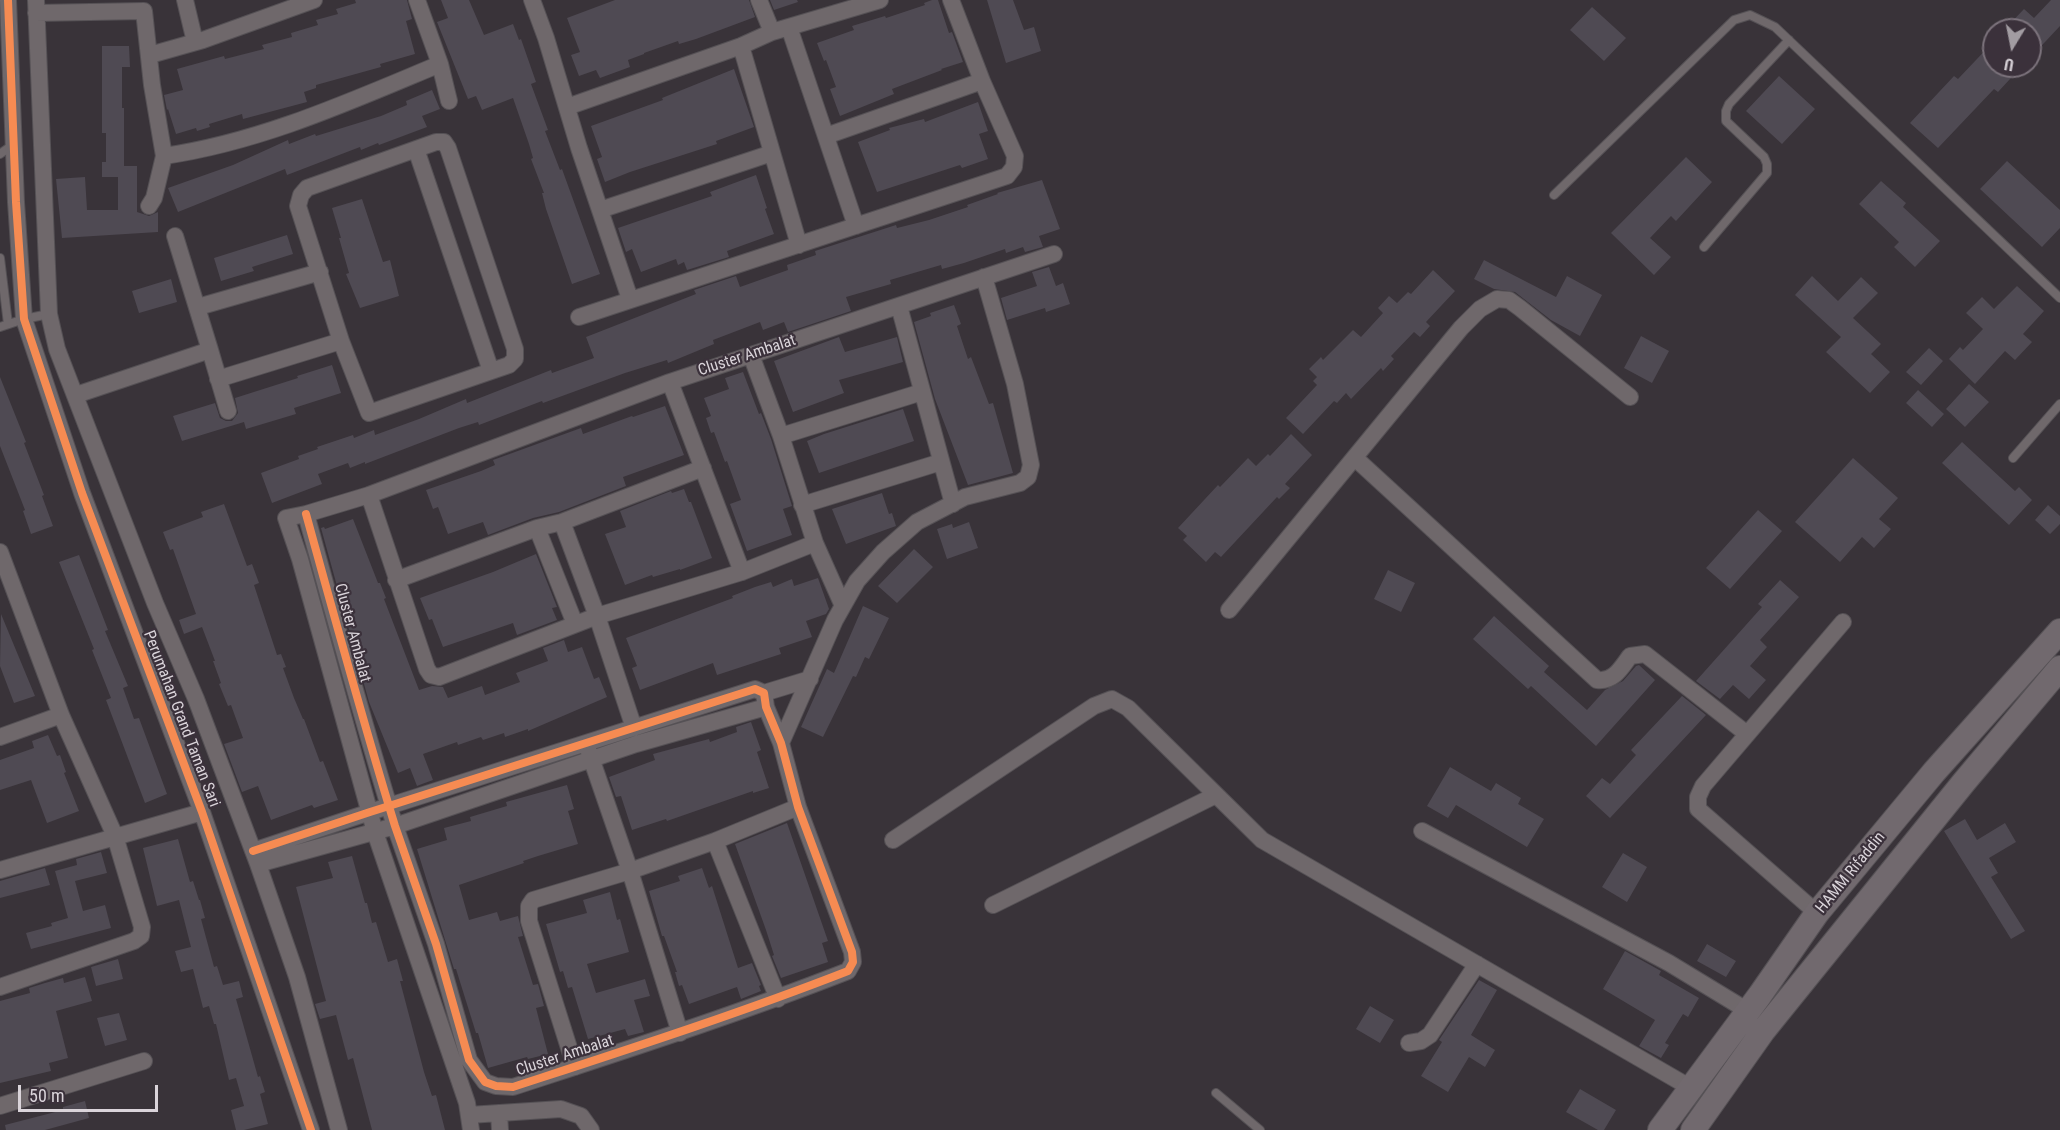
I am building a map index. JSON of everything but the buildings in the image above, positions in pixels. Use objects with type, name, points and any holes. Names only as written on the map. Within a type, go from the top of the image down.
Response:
[{"type":"main road","name":"HAMM Rifaddin","points":[[1660,1130],[1817,913],[1934,772],[2060,631]]},
{"type":"main road","name":"HAMM Rifaddin","points":[[1692,1130],[1763,1031],[1964,782],[2060,668]]},
{"type":"street","name":"Perumahan Grand Taman Sari","points":[[8,0],[14,144],[11,323],[82,493],[202,812],[310,1130]]},
{"type":"street","points":[[186,0],[195,42]]},
{"type":"street","points":[[150,55],[195,42],[314,0]]},
{"type":"street","points":[[417,0],[440,64],[449,101]]},
{"type":"street","points":[[534,0],[630,299]]},
{"type":"street","points":[[759,0],[772,33]]},
{"type":"street","points":[[567,107],[789,27],[880,0]]},
{"type":"street","points":[[579,317],[1006,176],[1014,167],[1015,156],[982,81],[951,0]]},
{"type":"street","points":[[149,206],[154,198],[164,156],[152,86],[144,6],[36,7],[50,314],[57,349],[155,603],[196,699],[255,858],[297,978],[339,1130]]},
{"type":"street","points":[[789,27],[856,226]]},
{"type":"street","points":[[741,46],[799,245]]},
{"type":"street","points":[[164,156],[192,152],[305,120],[440,64]]},
{"type":"street","points":[[826,136],[982,81]]},
{"type":"street","points":[[436,142],[444,142],[448,148],[515,349],[515,359],[508,365],[369,413],[341,341],[298,206],[301,195],[307,188],[416,149],[436,142]]},
{"type":"street","points":[[416,149],[491,371]]},
{"type":"street","points":[[600,210],[772,153]]},
{"type":"street","points":[[176,236],[228,411]]},
{"type":"street","name":"Cluster Ambalat","points":[[470,1123],[467,1103],[375,832],[300,559],[286,518],[369,495],[670,382],[1054,254]]},
{"type":"street","points":[[198,307],[320,272]]},
{"type":"street","points":[[781,743],[835,620],[857,581],[883,552],[917,522],[965,497],[1020,483],[1028,477],[1030,465],[1015,384],[984,277]]},
{"type":"street","points":[[1229,610],[1461,328],[1480,309],[1497,298],[1509,300],[1520,308],[1630,397]]},
{"type":"street","points":[[899,306],[953,504]]},
{"type":"street","points":[[218,379],[341,341]]},
{"type":"street","points":[[76,395],[210,351]]},
{"type":"street","points":[[751,355],[781,436],[815,543],[843,606]]},
{"type":"street","points":[[670,382],[742,572]]},
{"type":"street","points":[[781,436],[922,392]]},
{"type":"street","points":[[1355,458],[1597,680],[1606,681],[1614,677],[1630,656],[1638,653],[1645,654],[1747,734]]},
{"type":"street","points":[[802,505],[941,462]]},
{"type":"street","points":[[396,580],[537,528],[562,522],[703,468]]},
{"type":"street","points":[[369,495],[427,669],[431,675],[439,677],[597,616],[742,572],[815,543]]},
{"type":"street","name":"Cluster Ambalat","points":[[306,514],[360,715],[436,944],[469,1060],[486,1082],[495,1086],[513,1087],[680,1033],[778,999],[848,971],[853,962],[852,952],[798,807],[781,743],[765,700]]},
{"type":"street","points":[[562,522],[597,616],[634,728]]},
{"type":"street","points":[[537,528],[576,624]]},
{"type":"street","points":[[0,552],[61,715],[115,836],[142,927],[141,936],[119,948],[0,987]]},
{"type":"street","points":[[1817,913],[1698,809],[1698,797],[1703,786],[1843,622]]},
{"type":"street","points":[[255,858],[370,812],[589,752],[636,744],[765,700],[810,679]]},
{"type":"street","points":[[255,858],[395,826],[589,752],[634,728],[755,689],[765,700]]},
{"type":"street","points":[[893,840],[1094,706],[1112,699],[1128,708],[1262,840],[1691,1088]]},
{"type":"street","points":[[0,737],[61,715]]},
{"type":"street","points":[[589,752],[630,871],[680,1033]]},
{"type":"street","points":[[993,905],[1216,795]]},
{"type":"street","points":[[575,1067],[529,921],[529,906],[533,900],[630,871],[715,841],[798,807]]},
{"type":"street","points":[[0,870],[202,812]]},
{"type":"street","points":[[1422,831],[1669,963],[1748,1011]]},
{"type":"street","points":[[715,841],[778,999]]},
{"type":"street","points":[[1409,1043],[1421,1041],[1430,1035],[1477,964]]},
{"type":"street","points":[[0,1106],[144,1061]]},
{"type":"street","points":[[470,1123],[561,1109],[581,1116],[591,1130]]},
{"type":"lane","points":[[1554,195],[1734,20],[1750,15],[1775,27],[2060,298]]},
{"type":"lane","points":[[1704,247],[1767,174],[1764,157],[1726,121],[1726,111],[1729,104],[1789,40]]},
{"type":"lane","points":[[0,154],[14,144]]},
{"type":"lane","points":[[0,258],[11,323],[50,314]]},
{"type":"lane","points":[[2013,458],[2060,404]]},
{"type":"lane","points":[[1216,1093],[1260,1130]]},
{"type":"cycle path","points":[[8,0],[16,202],[24,319],[82,493],[202,812],[311,1130]]},
{"type":"cycle path","points":[[253,851],[370,812],[389,806],[755,689],[764,693],[766,707],[781,743],[798,807],[852,952],[853,962],[848,971],[807,987],[513,1087],[496,1086],[485,1082],[469,1060],[436,944],[395,826],[383,787],[360,709],[306,514]]}]
